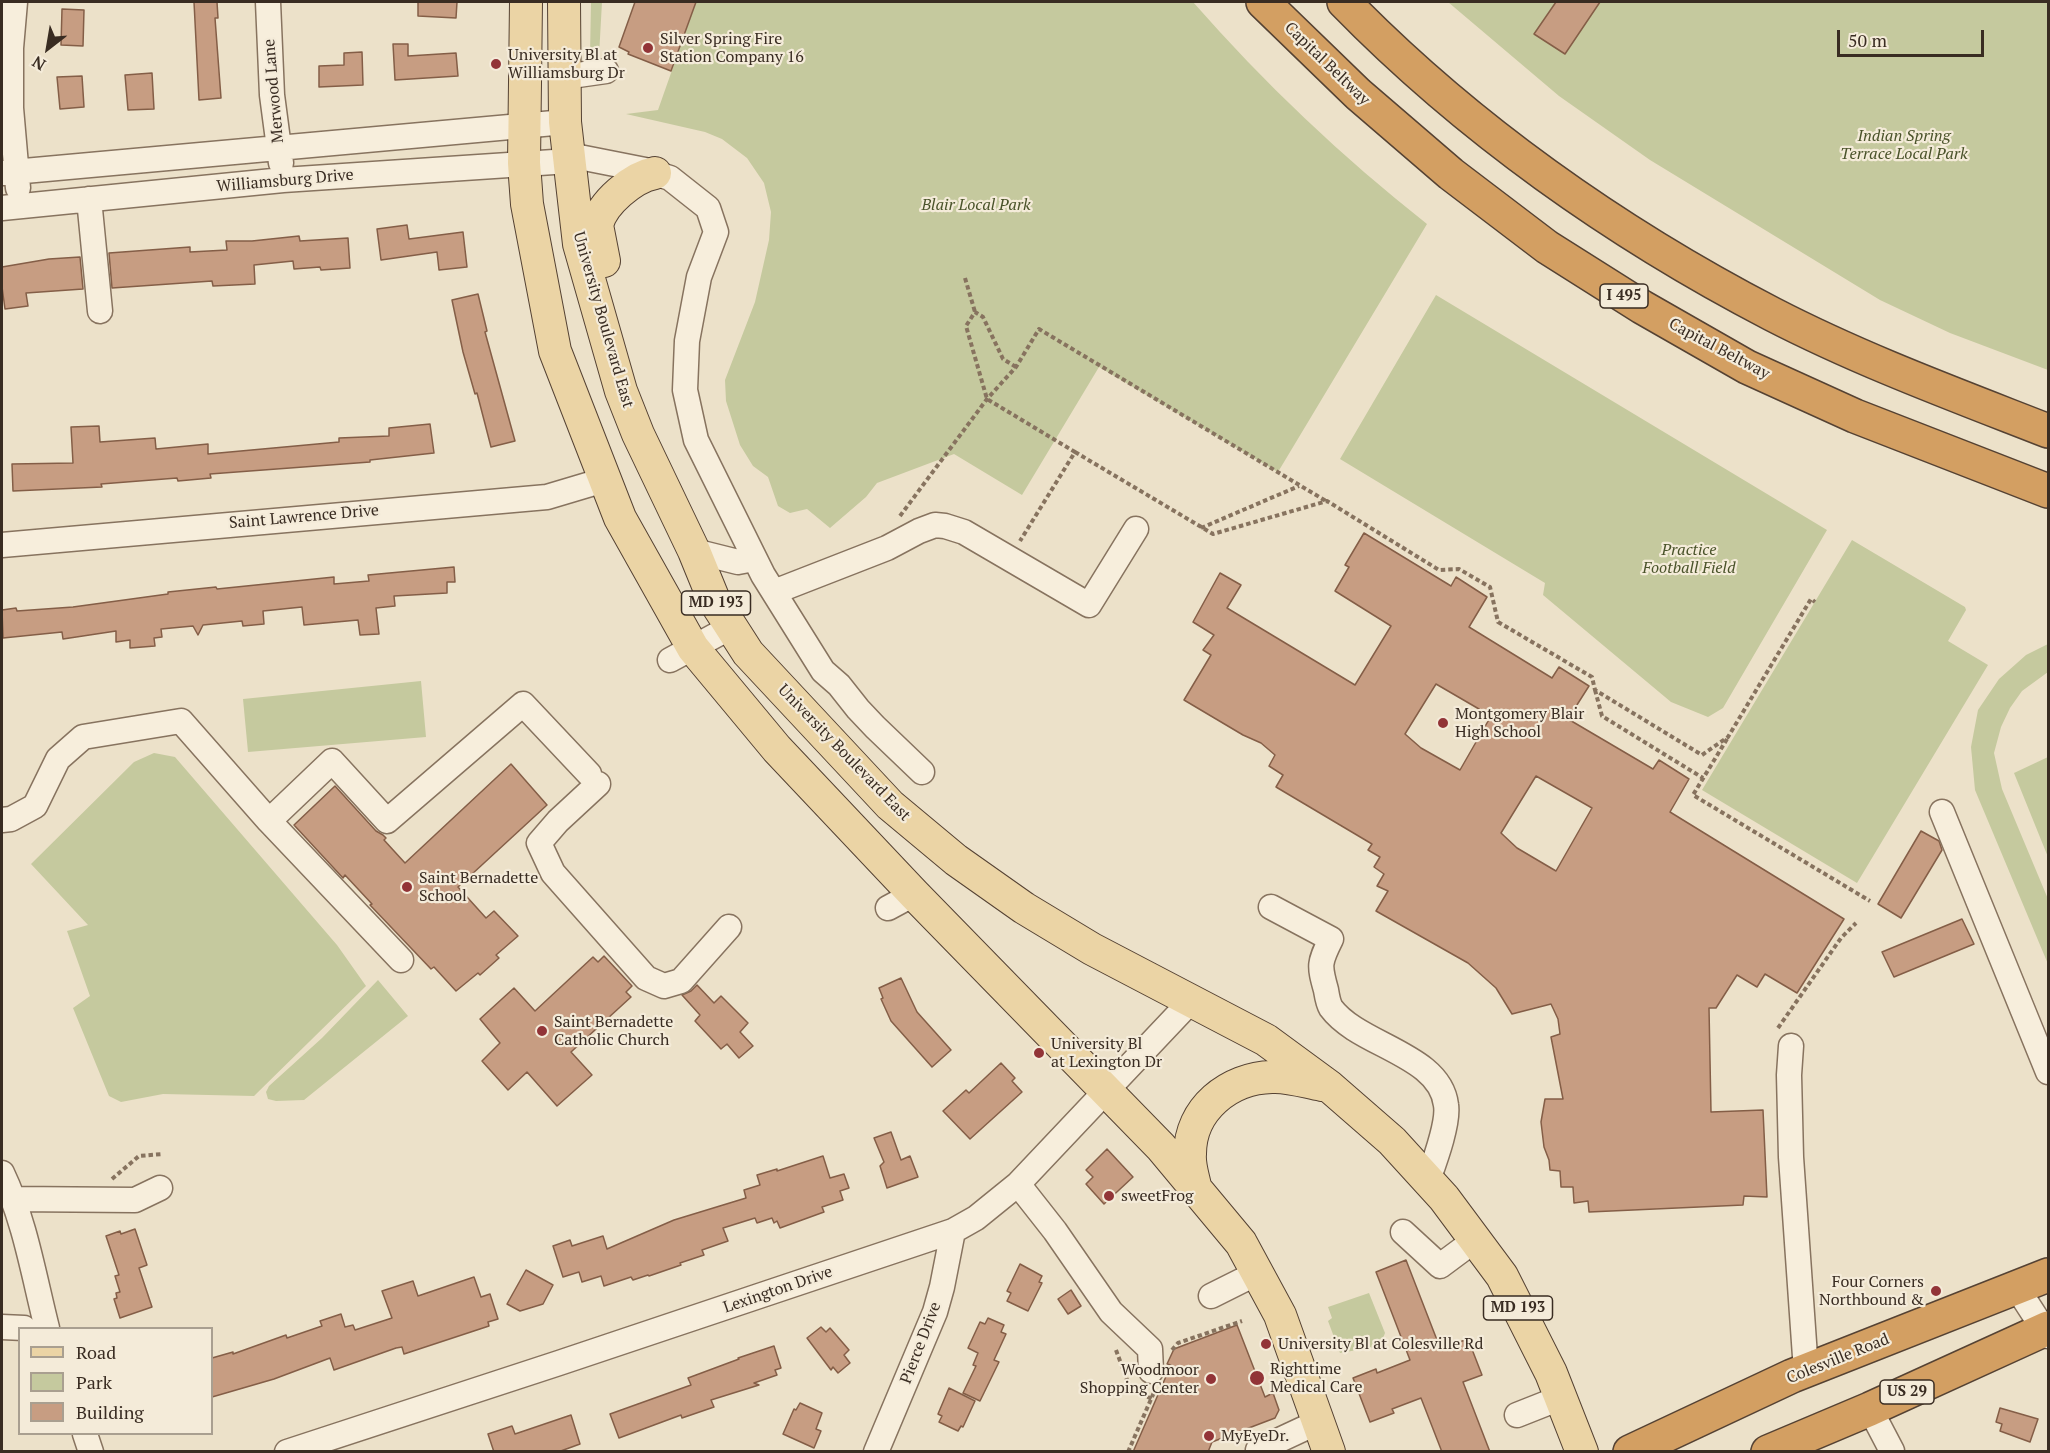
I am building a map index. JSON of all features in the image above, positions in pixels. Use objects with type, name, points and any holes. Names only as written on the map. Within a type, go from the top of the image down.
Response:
[{"type":"highway","name":"Capital Beltway","points":[[1263,2],[1358,94],[1450,174],[1547,247],[1642,307],[1747,367],[1855,416],[2049,491]]},
{"type":"highway","points":[[1344,2],[1444,95],[1537,167],[1626,229],[1713,282],[1773,315],[1873,361],[2049,431]]},
{"type":"highway","points":[[1997,411],[2049,426]]},
{"type":"highway","name":"Colesville Road","points":[[1630,1452],[1806,1371],[2049,1275]]},
{"type":"highway","name":"US 29","points":[[1768,1452],[2047,1331]]},
{"type":"main road","name":"MD 193","points":[[526,2],[524,163],[527,204],[555,351],[604,480],[682,654],[777,749],[901,901],[1106,1091],[1161,1147],[1195,1186],[1241,1243],[1280,1315],[1329,1452]]},
{"type":"main road","name":"University Boulevard East","points":[[564,2],[565,122],[579,244],[621,391],[638,434],[694,551],[714,600],[748,653],[882,797],[956,860],[1034,914],[1092,949],[1266,1040],[1330,1087],[1392,1141],[1444,1198],[1502,1276],[1551,1373],[1582,1452]]},
{"type":"main road","points":[[601,321],[606,299],[607,274],[598,222],[609,204],[627,188],[645,175],[655,173]]},
{"type":"main road","points":[[1195,1186],[1190,1155],[1192,1135],[1203,1110],[1224,1090],[1249,1079],[1274,1077],[1330,1087]]},
{"type":"street","points":[[11,207],[9,172],[11,48],[15,2]]},
{"type":"street","name":"Merwood Lane","points":[[268,2],[272,95],[283,180]]},
{"type":"street","points":[[564,77],[606,71]]},
{"type":"street","name":"Williamsburg Drive","points":[[9,172],[565,122]]},
{"type":"street","name":"Williamsburg Drive","points":[[11,207],[283,180],[569,158],[655,173],[670,178],[708,208],[716,232],[699,277],[687,341],[685,390],[696,440],[727,499],[754,559],[823,671],[839,685],[875,727],[922,772]]},
{"type":"street","points":[[89,199],[100,310]]},
{"type":"street","name":"Saint Lawrence Drive","points":[[2,545],[547,496],[604,480]]},
{"type":"street","points":[[774,592],[887,548],[935,525],[964,532],[1089,605],[1136,529]]},
{"type":"street","points":[[694,551],[738,562],[754,559]]},
{"type":"street","points":[[682,654],[731,627]]},
{"type":"street","points":[[269,821],[332,761],[387,821],[523,704],[594,779],[539,843],[553,873],[646,978],[664,986],[681,981],[729,927]]},
{"type":"street","points":[[6,819],[35,806],[58,759],[82,737],[181,721],[269,821],[401,960]]},
{"type":"street","points":[[1942,812],[2049,1071]]},
{"type":"street","points":[[1271,907],[1331,939],[1323,953],[1320,971],[1329,1006],[1344,1022],[1412,1060],[1439,1082],[1447,1106],[1446,1134],[1428,1180]]},
{"type":"street","name":"Lexington Drive","points":[[287,1452],[570,1360],[953,1231],[976,1218],[1018,1184],[1191,1001]]},
{"type":"street","points":[[1782,1040],[1789,1075],[1791,1157],[1806,1371]]},
{"type":"street","points":[[2,1173],[30,1261],[46,1327]]},
{"type":"street","points":[[1018,1184],[1055,1231],[1112,1312],[1150,1349],[1151,1371]]},
{"type":"street","points":[[12,1199],[135,1200],[160,1188]]},
{"type":"street","name":"Pierce Drive","points":[[876,1452],[935,1312],[953,1231]]},
{"type":"street","points":[[1403,1232],[1440,1266],[1475,1240]]},
{"type":"street","points":[[1211,1296],[1257,1273]]},
{"type":"street","points":[[2017,1288],[2047,1331]]},
{"type":"street","points":[[2,1327],[18,1328]]},
{"type":"street","points":[[1517,1415],[1560,1398]]},
{"type":"street","points":[[1870,1409],[1892,1451]]},
{"type":"street","points":[[1258,1450],[1318,1422]]},
{"type":"street","points":[[85,1435],[91,1452]]},
{"type":"path","points":[[965,278],[975,312],[983,317],[1003,359],[1016,367]]},
{"type":"path","points":[[975,312],[966,326],[987,399],[1213,534],[1327,501]]},
{"type":"path","points":[[899,518],[987,399],[1016,367],[1039,328],[1439,570],[1459,569],[1491,587],[1498,622],[1592,677],[1602,716],[1703,778]]},
{"type":"path","points":[[1015,549],[1075,452]]},
{"type":"path","points":[[1202,528],[1300,485]]},
{"type":"path","points":[[1815,602],[1811,599],[1693,795],[1870,901]]},
{"type":"path","points":[[1595,690],[1702,754],[1728,737]]},
{"type":"path","points":[[1782,1040],[1841,938],[1857,923]]},
{"type":"path","points":[[112,1179],[139,1156],[163,1154]]},
{"type":"green space","points":[[591,2],[602,2],[599,56],[590,56]]},
{"type":"green space","name":"Blair Local Park","points":[[696,2],[1193,2],[1276,90],[1334,146],[1427,224],[1278,472],[1099,367],[1022,495],[954,454],[877,483],[866,497],[830,528],[807,509],[790,513],[778,506],[768,477],[753,466],[740,445],[726,401],[725,380],[755,302],[769,240],[771,212],[764,183],[747,158],[722,139],[705,132],[626,114],[658,110]]},
{"type":"green space","name":"Indian Spring Terrace Local Park","points":[[1448,2],[2048,2],[2048,370],[1950,333],[1880,300],[1650,160],[1559,96]]},
{"type":"green space","name":"Practice Football Field","points":[[1436,295],[1827,530],[1723,708],[1708,717],[1671,702],[1543,595],[1545,583],[1340,459]]},
{"type":"green space","points":[[1852,540],[1965,607],[1966,610],[1948,641],[1988,665],[1857,883],[1702,790]]},
{"type":"green space","points":[[2048,644],[2048,672],[2022,691],[2010,708],[2001,727],[1994,753],[2002,789],[2048,899],[2048,964],[1975,790],[1971,747],[1978,710],[1999,679],[2026,655]]},
{"type":"green space","points":[[421,681],[426,737],[248,752],[243,699]]},
{"type":"green space","points":[[154,753],[175,757],[337,945],[366,986],[254,1096],[163,1094],[121,1102],[109,1096],[73,1008],[90,996],[67,931],[88,925],[31,864],[134,762]]},
{"type":"green space","points":[[2048,757],[2048,857],[2014,773]]},
{"type":"green space","points":[[378,980],[408,1016],[304,1100],[268,1099],[266,1092],[269,1086],[322,1038]]},
{"type":"green space","points":[[1369,1293],[1385,1333],[1380,1346],[1340,1353],[1328,1321],[1332,1318],[1328,1307]]},
{"type":"building","points":[[194,2],[217,2],[218,18],[215,18],[221,98],[199,100]]},
{"type":"building","points":[[418,2],[457,2],[456,18],[418,16]]},
{"type":"building","points":[[635,2],[696,2],[671,71],[628,54],[629,52],[619,47]]},
{"type":"building","points":[[1556,2],[1600,2],[1565,54],[1534,34]]},
{"type":"building","points":[[62,9],[84,10],[83,46],[61,45]]},
{"type":"building","points":[[393,44],[408,44],[408,56],[456,53],[458,76],[395,80]]},
{"type":"building","points":[[362,52],[363,85],[319,87],[319,66],[344,65],[344,53]]},
{"type":"building","points":[[152,73],[154,109],[128,110],[125,75]]},
{"type":"building","points":[[82,76],[84,107],[60,109],[57,77]]},
{"type":"building","points":[[407,225],[409,239],[463,232],[467,267],[439,270],[437,252],[381,260],[377,229]]},
{"type":"building","points":[[299,236],[300,241],[348,238],[350,268],[294,269],[293,261],[254,265],[255,284],[213,286],[212,281],[112,288],[109,253],[190,247],[190,252],[227,250],[226,241]]},
{"type":"building","points":[[80,257],[83,289],[26,293],[28,306],[5,309],[2,267],[49,259]]},
{"type":"building","points":[[478,294],[487,331],[485,332],[515,441],[491,447],[477,393],[475,394],[463,352],[452,300]]},
{"type":"building","points":[[430,424],[434,453],[370,460],[370,462],[210,474],[211,478],[178,481],[177,478],[101,484],[102,487],[13,491],[12,464],[73,463],[71,427],[99,426],[100,442],[155,438],[156,449],[208,444],[208,454],[339,442],[339,438],[389,436],[389,428]]},
{"type":"building","name":"Montgomery Blair High School","points":[[1364,533],[1451,586],[1456,577],[1487,597],[1469,627],[1552,678],[1559,667],[1589,686],[1568,719],[1653,769],[1659,760],[1689,779],[1670,812],[1844,919],[1797,993],[1765,974],[1757,987],[1737,975],[1716,1008],[1709,1008],[1711,1112],[1763,1110],[1767,1197],[1744,1196],[1743,1205],[1589,1212],[1588,1201],[1574,1203],[1573,1187],[1561,1187],[1560,1171],[1550,1170],[1541,1122],[1545,1099],[1563,1099],[1551,1037],[1560,1034],[1558,1019],[1551,1004],[1512,1014],[1496,988],[1468,963],[1376,911],[1388,891],[1377,886],[1384,874],[1374,867],[1380,857],[1368,850],[1372,844],[1276,787],[1283,775],[1269,766],[1275,755],[1261,743],[1184,700],[1211,655],[1203,650],[1214,635],[1193,622],[1220,573],[1241,585],[1227,608],[1355,685],[1391,626],[1335,591],[1349,567],[1345,565]],"holes":[[[1436,684],[1491,716],[1460,770],[1421,748],[1405,734]],[[1536,776],[1592,808],[1556,871],[1517,848],[1501,833]]]},
{"type":"building","points":[[454,567],[455,582],[447,582],[447,593],[394,596],[395,606],[376,608],[379,634],[360,635],[358,620],[304,625],[302,607],[263,611],[264,624],[243,626],[242,621],[203,625],[198,635],[193,626],[161,629],[162,637],[154,638],[155,646],[130,648],[130,640],[116,642],[116,631],[63,639],[62,632],[3,638],[2,610],[73,607],[168,594],[168,592],[334,577],[334,584],[369,581],[368,575]]},
{"type":"building","name":"Saint Bernadette School","points":[[511,764],[547,805],[458,887],[486,918],[494,911],[518,936],[496,955],[499,958],[480,975],[478,973],[456,991],[434,967],[431,969],[370,905],[372,904],[345,875],[343,878],[294,825],[335,786],[376,831],[386,838],[384,840],[405,863]]},
{"type":"building","points":[[1921,831],[1939,841],[1942,850],[1901,918],[1878,904]]},
{"type":"building","points":[[1962,919],[1974,944],[1894,977],[1882,952]]},
{"type":"building","name":"Saint Bernadette Catholic Church","points":[[604,956],[632,986],[626,992],[631,997],[571,1052],[592,1075],[557,1106],[527,1072],[508,1090],[482,1061],[500,1043],[480,1019],[514,988],[535,1011],[593,957],[598,962]]},
{"type":"building","points":[[901,978],[917,1012],[951,1050],[932,1067],[891,1021],[881,999],[883,998],[879,988]]},
{"type":"building","points":[[697,985],[714,1003],[721,996],[748,1023],[740,1032],[753,1046],[739,1058],[727,1044],[721,1049],[695,1021],[700,1015],[682,995]]},
{"type":"building","points":[[1001,1063],[1015,1078],[1012,1081],[1022,1092],[970,1139],[943,1111],[966,1090],[969,1093]]},
{"type":"building","points":[[891,1132],[901,1160],[910,1156],[918,1177],[887,1188],[880,1166],[884,1162],[874,1138]]},
{"type":"building","points":[[1107,1149],[1133,1177],[1104,1204],[1086,1184],[1093,1177],[1086,1170]]},
{"type":"building","points":[[823,1156],[830,1178],[844,1174],[849,1188],[840,1191],[843,1200],[822,1207],[824,1212],[780,1228],[777,1221],[774,1223],[772,1218],[757,1223],[755,1218],[723,1228],[728,1241],[702,1250],[704,1255],[633,1280],[631,1277],[604,1286],[601,1276],[582,1282],[579,1272],[563,1277],[553,1246],[570,1240],[572,1246],[603,1236],[607,1249],[674,1220],[746,1198],[744,1190],[760,1185],[757,1175]]},
{"type":"building","points":[[135,1229],[147,1265],[139,1268],[152,1307],[120,1318],[114,1299],[117,1298],[116,1293],[120,1292],[115,1276],[119,1275],[106,1236]]},
{"type":"building","points":[[1406,1260],[1437,1340],[1447,1336],[1451,1345],[1468,1339],[1482,1375],[1463,1382],[1490,1452],[1442,1452],[1421,1398],[1392,1409],[1394,1413],[1370,1422],[1353,1378],[1376,1369],[1377,1373],[1410,1360],[1376,1272]]},
{"type":"building","points":[[1020,1264],[1042,1276],[1039,1282],[1042,1283],[1028,1311],[1007,1301],[1011,1293],[1007,1291]]},
{"type":"building","points":[[526,1270],[553,1285],[543,1304],[520,1311],[507,1304]]},
{"type":"building","points":[[474,1277],[481,1297],[490,1294],[498,1319],[488,1322],[489,1326],[404,1354],[402,1347],[396,1348],[334,1370],[330,1358],[274,1379],[213,1397],[213,1358],[233,1352],[233,1354],[286,1335],[287,1338],[322,1326],[320,1321],[341,1314],[345,1327],[353,1325],[355,1330],[392,1318],[382,1291],[413,1281],[418,1296]]},
{"type":"building","points":[[1071,1290],[1081,1306],[1068,1314],[1058,1299]]},
{"type":"building","points":[[988,1318],[1004,1325],[1001,1332],[1006,1334],[994,1360],[999,1362],[980,1401],[963,1393],[976,1366],[973,1365],[978,1353],[968,1348],[980,1322],[985,1324]]},
{"type":"building","name":"Woodmoor Shopping Center","points":[[1237,1325],[1265,1397],[1273,1393],[1279,1410],[1275,1418],[1212,1442],[1208,1452],[1133,1452],[1171,1365],[1167,1364],[1174,1349]]},
{"type":"building","points":[[821,1327],[826,1332],[830,1328],[849,1350],[844,1355],[850,1363],[838,1373],[833,1367],[831,1370],[807,1338]]},
{"type":"building","points":[[774,1346],[781,1368],[775,1370],[777,1375],[754,1383],[759,1385],[711,1400],[714,1407],[682,1418],[681,1415],[619,1438],[610,1414],[691,1385],[688,1378]]},
{"type":"building","points":[[949,1388],[975,1401],[963,1427],[961,1426],[958,1431],[939,1422],[942,1416],[938,1414]]},
{"type":"building","points":[[800,1403],[822,1413],[816,1429],[821,1431],[814,1448],[783,1434],[794,1409],[796,1410]]},
{"type":"building","points":[[2000,1408],[2038,1419],[2030,1442],[2000,1431],[2002,1424],[1996,1422]]},
{"type":"building","points":[[571,1415],[580,1444],[558,1452],[494,1452],[488,1434],[512,1426],[515,1434]]},
{"type":"place","name":"Silver Spring Fire Station Company 16","points":[[648,48]]},
{"type":"place","name":"University Bl at Williamsburg Dr","points":[[496,64]]},
{"type":"place","name":"Montgomery Blair High School","points":[[1443,723]]},
{"type":"place","name":"Saint Bernadette School","points":[[407,887]]},
{"type":"place","name":"Saint Bernadette Catholic Church","points":[[542,1031]]},
{"type":"place","name":"University Bl at Lexington Dr","points":[[1039,1053]]},
{"type":"place","name":"sweetFrog","points":[[1109,1196]]},
{"type":"place","name":"Four Corners Northbound &","points":[[1936,1291]]},
{"type":"place","name":"University Bl at Colesville Rd","points":[[1266,1344]]},
{"type":"place","name":"Righttime Medical Care","points":[[1257,1378]]},
{"type":"place","name":"Woodmoor Shopping Center","points":[[1211,1379]]},
{"type":"place","name":"MyEyeDr.","points":[[1209,1436]]}]
